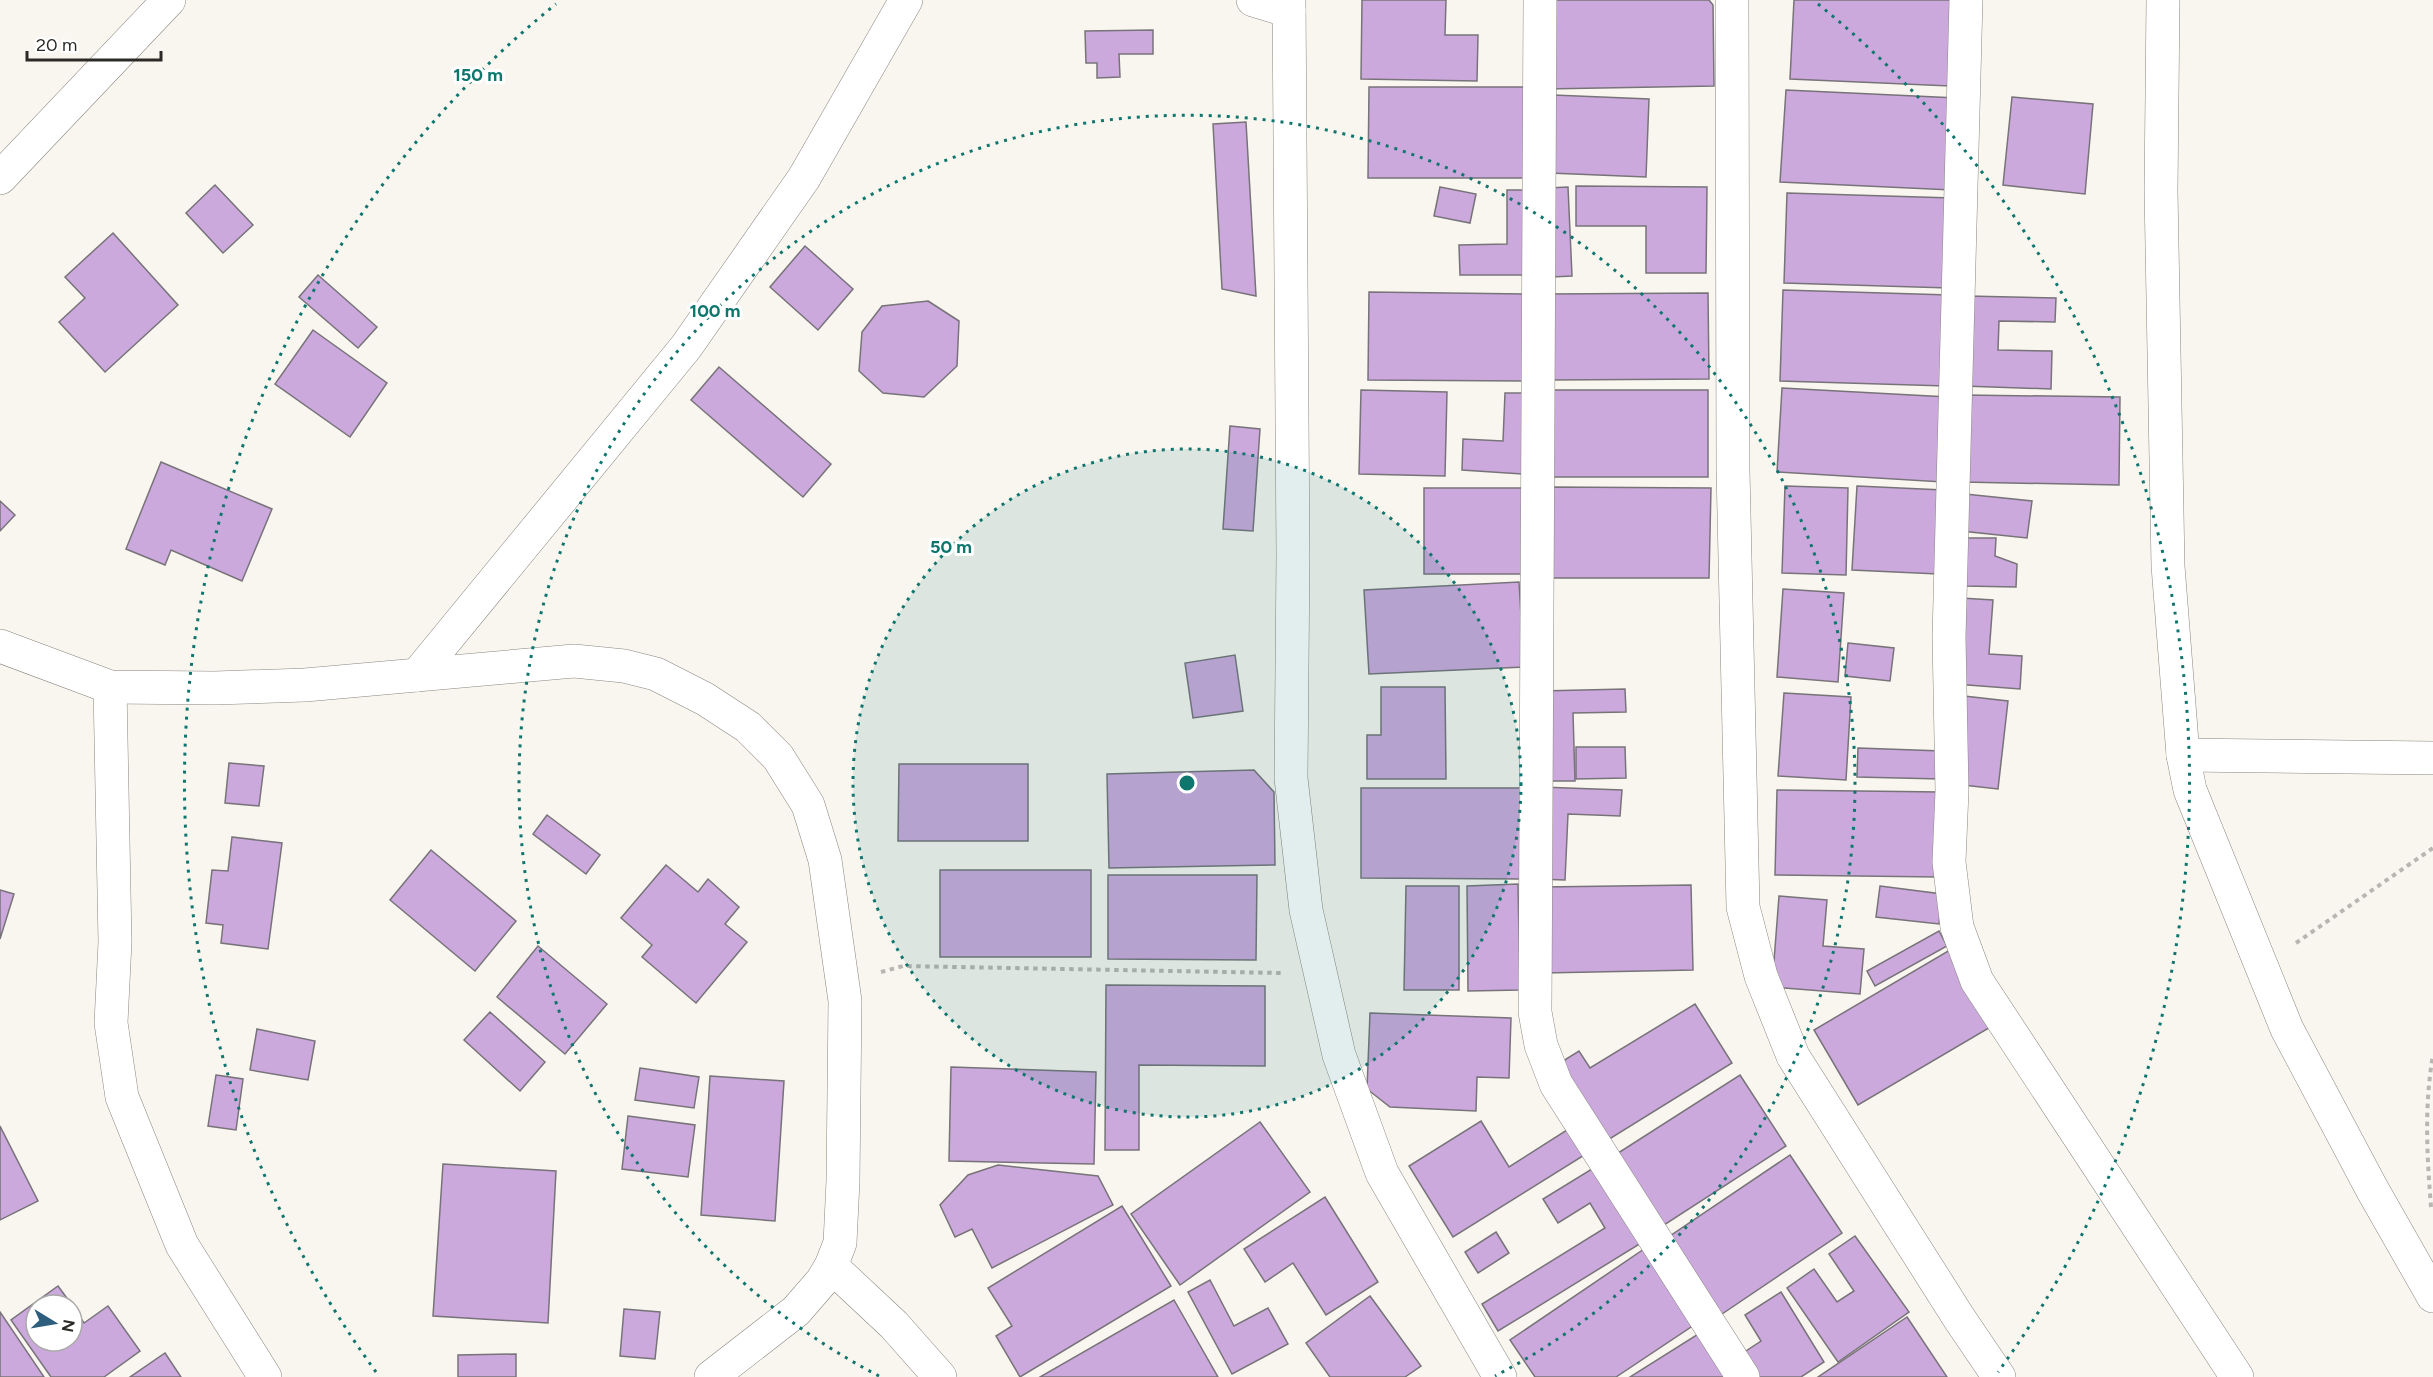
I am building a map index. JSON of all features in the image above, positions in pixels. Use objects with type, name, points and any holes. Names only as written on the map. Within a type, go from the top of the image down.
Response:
[{"type":"street","points":[[0,178],[169,0]]},
{"type":"street","points":[[417,675],[686,347],[804,178],[906,0]]},
{"type":"street","points":[[1253,0],[1289,5],[1293,556],[1291,778],[1306,910],[1339,1055],[1382,1173],[1500,1377]]},
{"type":"street","points":[[1540,0],[1535,1012],[1541,1045],[1556,1084],[1743,1377]]},
{"type":"street","points":[[1732,0],[1733,470],[1743,907],[1761,976],[1793,1056],[1999,1377]]},
{"type":"street","points":[[1966,0],[1949,637],[1952,791],[1949,862],[1957,927],[1977,981],[2237,1377]]},
{"type":"street","points":[[2163,0],[2161,191],[2168,566],[2183,755],[2190,790],[2286,1029],[2372,1189],[2433,1296]]},
{"type":"street","points":[[0,646],[110,687],[215,688],[305,685],[574,661],[624,666],[656,674],[705,699],[748,727],[778,757],[808,805],[825,860],[844,1001],[843,1181],[840,1243],[822,1281],[796,1311],[711,1377]]},
{"type":"street","points":[[110,687],[115,942],[111,1023],[122,1097],[182,1245],[265,1377]]},
{"type":"street","points":[[2183,755],[2433,758]]},
{"type":"street","points":[[831,1266],[886,1318],[940,1377]]},
{"type":"path","points":[[2262,967],[2433,848]]},
{"type":"path","points":[[844,1001],[864,983],[886,969],[903,966],[1320,973]]},
{"type":"path","points":[[2431,1212],[2426,1153],[2428,1084],[2433,1055]]},
{"type":"building","points":[[1362,0],[1446,0],[1445,35],[1478,35],[1477,81],[1361,79]]},
{"type":"building","points":[[1543,0],[1709,0],[1713,5],[1714,86],[1544,89]]},
{"type":"building","points":[[1794,0],[1954,0],[1950,86],[1790,79]]},
{"type":"building","points":[[1153,30],[1153,54],[1119,54],[1120,77],[1097,78],[1097,63],[1086,63],[1085,31]]},
{"type":"building","points":[[1369,87],[1530,87],[1529,178],[1368,178]]},
{"type":"building","points":[[1786,90],[1957,98],[1952,190],[1780,182]]},
{"type":"building","points":[[1553,95],[1649,99],[1646,177],[1550,173]]},
{"type":"building","points":[[2012,97],[2093,104],[2085,194],[2003,185]]},
{"type":"building","points":[[1246,122],[1256,296],[1222,289],[1213,124]]},
{"type":"building","points":[[215,185],[253,225],[223,253],[186,213]]},
{"type":"building","points":[[1576,186],[1707,187],[1706,273],[1646,273],[1646,226],[1576,226]]},
{"type":"building","points":[[1440,187],[1476,194],[1470,223],[1434,216]]},
{"type":"building","points":[[1568,187],[1572,276],[1551,277],[1547,188]]},
{"type":"building","points":[[1507,190],[1525,190],[1525,275],[1460,275],[1459,245],[1507,244]]},
{"type":"building","points":[[1787,193],[1952,198],[1949,288],[1784,283]]},
{"type":"building","points":[[113,233],[178,305],[105,372],[59,322],[85,298],[65,277]]},
{"type":"building","points":[[805,246],[853,289],[818,330],[770,287]]},
{"type":"building","points":[[318,275],[377,327],[358,348],[299,297]]},
{"type":"building","points":[[1783,290],[1949,295],[1946,386],[1780,381]]},
{"type":"building","points":[[1369,292],[1528,294],[1527,381],[1368,380]]},
{"type":"building","points":[[1708,293],[1709,379],[1549,380],[1549,294]]},
{"type":"building","points":[[1967,296],[2056,298],[2055,322],[1999,321],[1998,350],[2052,351],[2051,389],[1964,386]]},
{"type":"building","points":[[928,301],[959,321],[957,366],[924,397],[883,393],[859,371],[862,332],[882,306]]},
{"type":"building","points":[[313,330],[387,383],[350,437],[275,384]]},
{"type":"building","points":[[719,367],[831,464],[803,497],[691,400]]},
{"type":"building","points":[[1782,388],[1948,397],[1943,482],[1777,472]]},
{"type":"building","points":[[1361,390],[1447,392],[1445,476],[1359,474]]},
{"type":"building","points":[[1548,390],[1708,390],[1708,477],[1548,477]]},
{"type":"building","points":[[1505,393],[1526,393],[1522,474],[1462,470],[1463,439],[1503,441]]},
{"type":"building","points":[[1964,395],[2120,397],[2119,485],[1962,482]]},
{"type":"building","points":[[1230,426],[1260,429],[1253,531],[1223,529]]},
{"type":"building","points":[[161,462],[272,509],[242,581],[171,550],[165,565],[126,549]]},
{"type":"building","points":[[1785,486],[1848,488],[1846,575],[1782,573]]},
{"type":"building","points":[[1857,486],[1943,490],[1938,574],[1852,570]]},
{"type":"building","points":[[1550,487],[1711,488],[1709,578],[1549,578]]},
{"type":"building","points":[[1424,488],[1527,488],[1527,574],[1424,574]]},
{"type":"building","points":[[1965,494],[2032,501],[2027,538],[1961,531]]},
{"type":"building","points":[[0,501],[15,515],[0,531]]},
{"type":"building","points":[[1967,538],[1996,538],[1995,556],[2017,564],[2016,587],[1965,586]]},
{"type":"building","points":[[1519,582],[1524,667],[1369,674],[1364,590]]},
{"type":"building","points":[[1783,589],[1844,593],[1838,682],[1777,677]]},
{"type":"building","points":[[1961,598],[1993,600],[1989,654],[2022,656],[2020,689],[1955,684]]},
{"type":"building","points":[[1848,643],[1894,648],[1890,681],[1845,676]]},
{"type":"building","points":[[1235,655],[1243,711],[1193,718],[1185,663]]},
{"type":"building","points":[[1381,687],[1445,687],[1446,779],[1367,779],[1367,735],[1381,735]]},
{"type":"building","points":[[1625,689],[1626,712],[1573,713],[1575,781],[1542,781],[1541,691]]},
{"type":"building","points":[[1784,693],[1851,697],[1846,780],[1778,776]]},
{"type":"building","points":[[1964,696],[2008,701],[1998,789],[1954,784]]},
{"type":"building","points":[[1576,747],[1625,747],[1626,778],[1576,779]]},
{"type":"building","points":[[1858,748],[1942,751],[1941,779],[1857,777]]},
{"type":"building","points":[[229,763],[264,766],[259,806],[225,803]]},
{"type":"building","points":[[899,764],[1028,764],[1028,841],[898,841]]},
{"type":"building","points":[[1254,770],[1274,792],[1275,865],[1109,868],[1107,774]]},
{"type":"building","points":[[1540,787],[1622,790],[1620,816],[1568,814],[1565,880],[1537,879]]},
{"type":"building","points":[[1361,788],[1523,788],[1523,879],[1361,878]]},
{"type":"building","points":[[1777,790],[1940,792],[1938,877],[1775,875]]},
{"type":"building","points":[[547,815],[600,855],[586,874],[533,834]]},
{"type":"building","points":[[232,837],[282,843],[268,949],[221,943],[223,925],[206,923],[212,870],[228,871]]},
{"type":"building","points":[[431,850],[516,921],[475,971],[390,900]]},
{"type":"building","points":[[666,865],[698,892],[708,879],[739,907],[725,924],[747,942],[696,1003],[642,957],[652,945],[621,918]]},
{"type":"building","points":[[940,870],[1091,870],[1091,957],[940,957]]},
{"type":"building","points":[[1108,875],[1257,875],[1256,960],[1108,959]]},
{"type":"building","points":[[1518,884],[1520,990],[1468,991],[1467,886]]},
{"type":"building","points":[[1691,885],[1693,970],[1543,973],[1542,887]]},
{"type":"building","points":[[1406,886],[1459,886],[1459,990],[1404,990]]},
{"type":"building","points":[[1880,886],[1942,894],[1939,924],[1876,917]]},
{"type":"building","points":[[0,890],[14,894],[0,939]]},
{"type":"building","points":[[1779,896],[1827,900],[1823,946],[1864,949],[1860,994],[1772,987]]},
{"type":"building","points":[[1939,931],[1947,946],[1875,986],[1867,971]]},
{"type":"building","points":[[538,946],[607,1004],[565,1054],[497,997]]},
{"type":"building","points":[[1955,947],[1999,1022],[1858,1105],[1814,1030]]},
{"type":"building","points":[[1106,985],[1265,986],[1265,1066],[1139,1065],[1139,1150],[1105,1150]]},
{"type":"building","points":[[1695,1004],[1732,1063],[1603,1143],[1555,1066],[1579,1051],[1590,1068]]},
{"type":"building","points":[[490,1012],[545,1062],[520,1091],[464,1040]]},
{"type":"building","points":[[1370,1013],[1511,1018],[1509,1078],[1477,1077],[1476,1111],[1390,1107],[1367,1089]]},
{"type":"building","points":[[257,1029],[315,1041],[308,1080],[250,1070]]},
{"type":"building","points":[[951,1067],[1096,1072],[1094,1164],[949,1161]]},
{"type":"building","points":[[640,1068],[699,1077],[694,1108],[635,1100]]},
{"type":"building","points":[[216,1075],[243,1079],[236,1130],[208,1126]]},
{"type":"building","points":[[1740,1075],[1786,1146],[1661,1227],[1615,1155]]},
{"type":"building","points":[[710,1076],[784,1081],[775,1221],[701,1215]]},
{"type":"building","points":[[628,1116],[695,1125],[688,1177],[622,1169]]},
{"type":"building","points":[[1481,1121],[1509,1167],[1570,1128],[1586,1154],[1453,1237],[1409,1166]]},
{"type":"building","points":[[1260,1122],[1310,1192],[1180,1285],[1131,1214]]},
{"type":"building","points":[[0,1126],[38,1201],[0,1220]]},
{"type":"building","points":[[1790,1155],[1842,1233],[1716,1318],[1664,1240]]},
{"type":"building","points":[[443,1164],[556,1171],[548,1323],[433,1316]]},
{"type":"building","points":[[1600,1164],[1646,1240],[1498,1331],[1482,1304],[1605,1228],[1590,1203],[1558,1223],[1543,1199]]},
{"type":"building","points":[[998,1165],[1098,1176],[1113,1205],[992,1268],[972,1229],[955,1237],[940,1205],[968,1175]]},
{"type":"building","points":[[1325,1197],[1378,1282],[1326,1315],[1293,1263],[1265,1282],[1244,1249]]},
{"type":"building","points":[[1122,1206],[1171,1286],[1020,1377],[996,1336],[1012,1326],[988,1288]]},
{"type":"building","points":[[1496,1232],[1509,1253],[1478,1273],[1465,1252]]},
{"type":"building","points":[[1855,1236],[1909,1312],[1838,1362],[1787,1288],[1814,1269],[1837,1302],[1854,1291],[1829,1254]]},
{"type":"building","points":[[1647,1247],[1697,1323],[1616,1377],[1535,1377],[1510,1340]]},
{"type":"building","points":[[1210,1280],[1234,1326],[1268,1308],[1288,1344],[1232,1374],[1188,1292]]},
{"type":"building","points":[[58,1286],[63,1293],[48,1293]]},
{"type":"building","points":[[1781,1292],[1824,1362],[1801,1377],[1754,1377],[1740,1355],[1761,1341],[1745,1315]]},
{"type":"building","points":[[1370,1296],[1421,1366],[1405,1377],[1330,1377],[1306,1343]]},
{"type":"building","points":[[1174,1300],[1218,1377],[1040,1377]]},
{"type":"building","points":[[108,1306],[140,1351],[104,1377],[51,1377],[34,1353],[84,1353],[84,1323]]},
{"type":"building","points":[[624,1309],[660,1312],[655,1359],[620,1356]]},
{"type":"building","points":[[24,1311],[24,1339],[11,1320]]},
{"type":"building","points":[[0,1312],[24,1347],[24,1353],[28,1353],[44,1377],[0,1377]]},
{"type":"building","points":[[1907,1317],[1947,1377],[1818,1377]]},
{"type":"building","points":[[1703,1331],[1731,1377],[1630,1377]]},
{"type":"building","points":[[165,1353],[181,1377],[130,1377]]},
{"type":"building","points":[[516,1354],[516,1377],[458,1377],[458,1355]]}]
